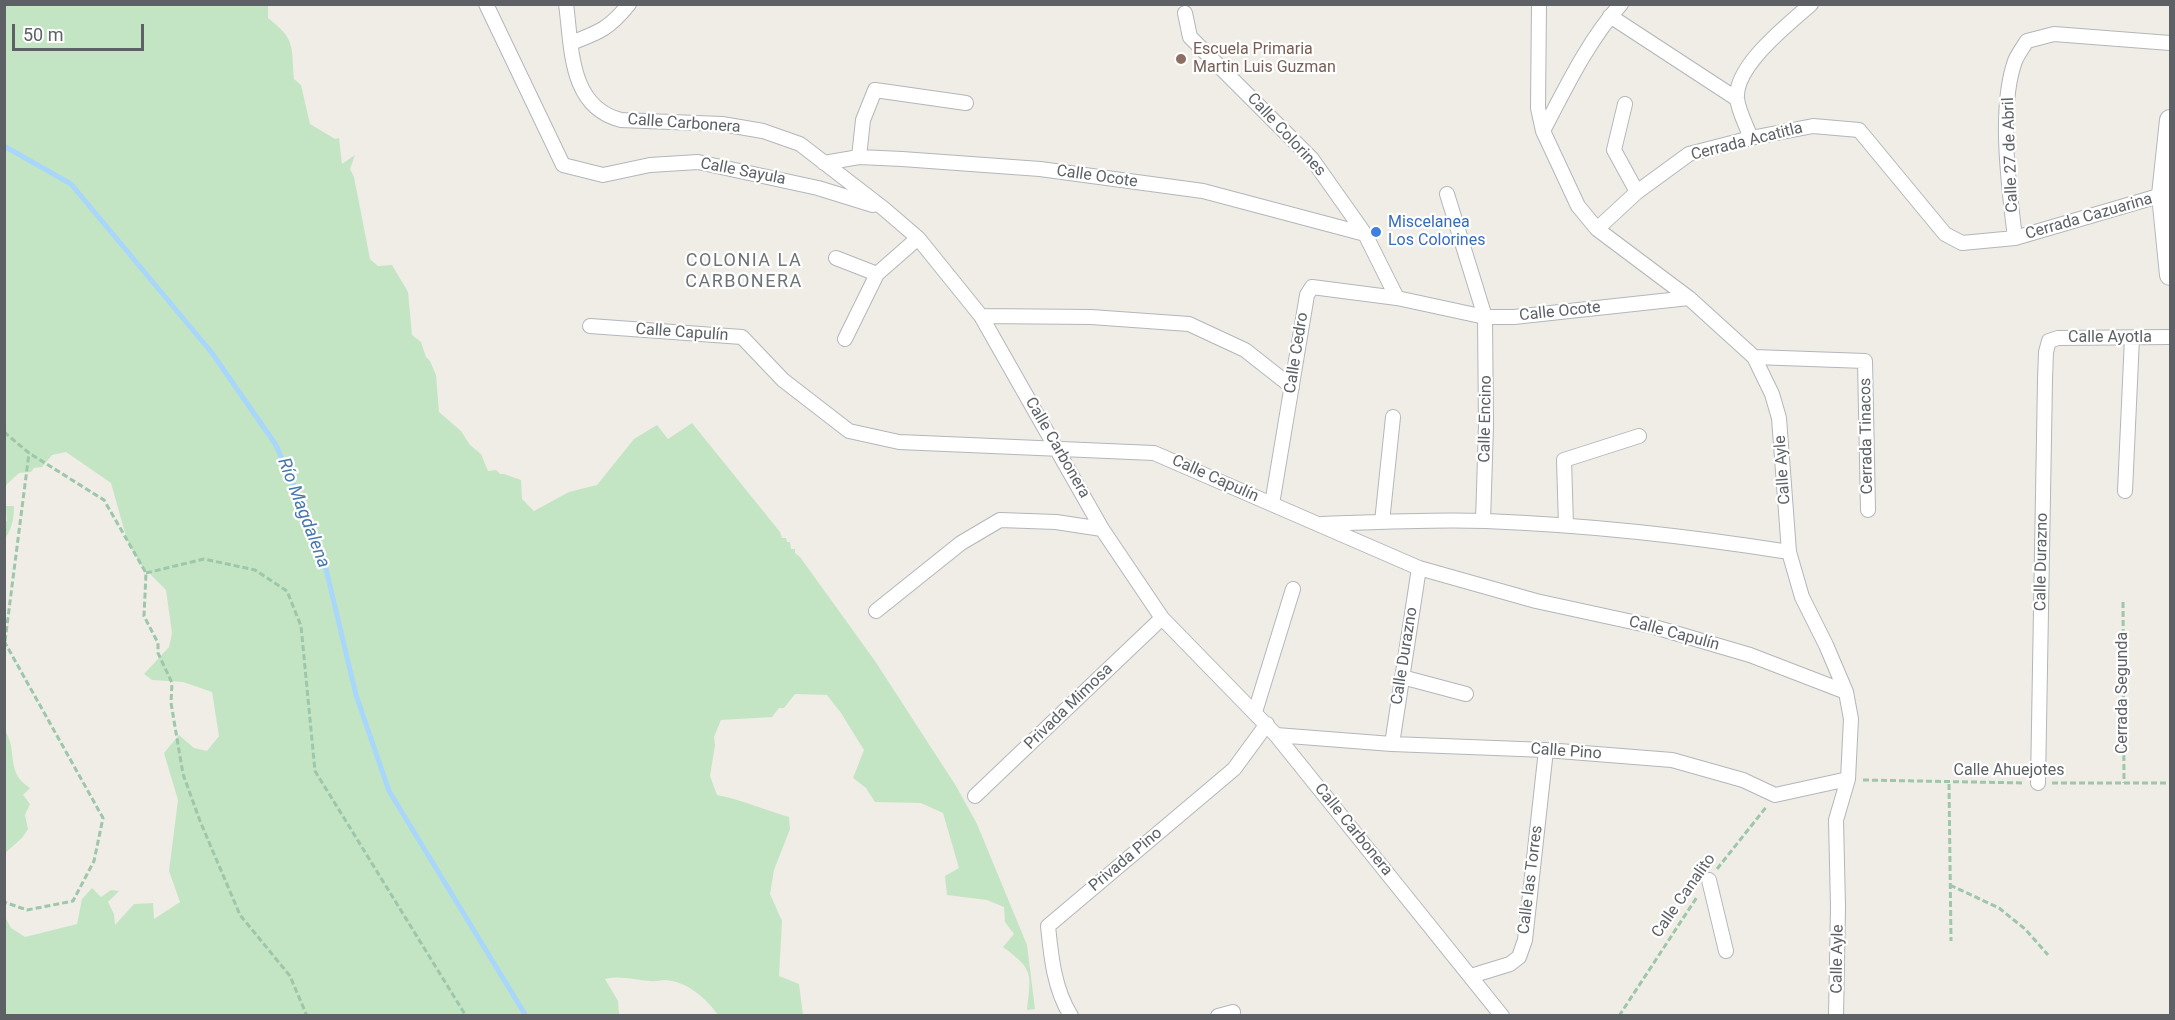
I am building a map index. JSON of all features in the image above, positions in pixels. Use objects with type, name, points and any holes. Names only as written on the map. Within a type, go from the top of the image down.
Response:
[{"type":"main road","points":[[2170,120],[2162,195],[2170,275]]},
{"type":"street","name":"Calle Sayula","points":[[486,4],[563,165],[603,175],[650,165],[699,162],[818,188],[883,208]]},
{"type":"street","name":"Calle Carbonera","points":[[566,4],[573,64],[581,87],[593,106],[607,117],[621,120],[723,124],[763,131],[800,144],[918,238],[981,316],[1102,529],[1162,618],[1272,730],[1502,1016]]},
{"type":"street","points":[[571,43],[614,23],[629,4]]},
{"type":"street","name":"Calle Ayle","points":[[1539,4],[1538,108],[1543,131],[1578,206],[1597,229],[1689,298],[1754,357],[1772,394],[1779,418],[1789,552],[1802,597],[1827,645],[1846,692],[1851,719],[1848,779],[1836,820],[1838,907],[1836,1016]]},
{"type":"street","points":[[1543,131],[1563,92],[1610,16],[1621,4]]},
{"type":"street","points":[[1751,138],[1737,99],[1738,85],[1746,71],[1770,42],[1811,4]]},
{"type":"street","name":"Calle Colorines","points":[[1185,13],[1190,37],[1312,159],[1365,234],[1397,298]]},
{"type":"street","points":[[1610,16],[1737,99]]},
{"type":"street","name":"Calle 27 de Abril","points":[[2015,238],[2006,114],[2013,69],[2027,41],[2054,34],[2170,43]]},
{"type":"street","points":[[859,157],[863,120],[875,90],[966,103]]},
{"type":"street","points":[[1625,104],[1614,150],[1637,192]]},
{"type":"street","name":"Cerrada Acatitla","points":[[1597,229],[1637,192],[1689,153],[1813,126],[1859,130],[1946,234],[1962,243],[2015,238]]},
{"type":"street","name":"Calle Ocote","points":[[824,163],[859,157],[1040,169],[1203,191],[1365,234]]},
{"type":"street","points":[[1447,194],[1485,317]]},
{"type":"street","name":"Cerrada Cazuarina","points":[[2015,238],[2162,195]]},
{"type":"street","points":[[845,339],[877,274],[918,238]]},
{"type":"street","points":[[836,258],[877,274]]},
{"type":"street","name":"Calle Cedro","points":[[1272,504],[1307,295],[1312,287],[1397,298]]},
{"type":"street","name":"Calle Ocote","points":[[1397,298],[1485,317],[1515,318],[1689,298]]},
{"type":"street","points":[[981,316],[1091,317],[1189,324],[1245,350],[1292,387]]},
{"type":"street","name":"Calle Encino","points":[[1483,521],[1486,416],[1485,317]]},
{"type":"street","name":"Calle Capulín","points":[[590,326],[742,337],[783,380],[849,431],[899,442],[1154,453],[1419,568],[1536,601],[1652,626],[1750,655],[1846,692]]},
{"type":"street","name":"Calle Ayotla","points":[[2049,341],[2058,338],[2170,337]]},
{"type":"street","points":[[2125,491],[2132,338]]},
{"type":"street","name":"Calle Durazno","points":[[2038,783],[2045,380],[2046,352],[2049,341]]},
{"type":"street","name":"Cerrada Tinacos","points":[[1754,357],[1865,361],[1868,510]]},
{"type":"street","points":[[1382,522],[1393,417]]},
{"type":"street","points":[[1566,525],[1564,460],[1639,436]]},
{"type":"street","points":[[876,611],[961,543],[1000,520],[1056,522],[1102,529]]},
{"type":"street","points":[[1316,524],[1483,521],[1566,525],[1691,537],[1789,552]]},
{"type":"street","name":"Calle Durazno","points":[[1392,744],[1419,568]]},
{"type":"street","points":[[1255,712],[1293,589]]},
{"type":"street","name":"Privada Mimosa","points":[[975,796],[1162,618]]},
{"type":"street","points":[[1402,677],[1466,694]]},
{"type":"street","name":"Calle Pino","points":[[1272,730],[1392,744],[1546,750],[1672,760],[1743,780],[1775,795]]},
{"type":"street","name":"Privada Pino","points":[[1071,1016],[1066,1008],[1051,963],[1048,926],[1234,769],[1272,730]]},
{"type":"street","name":"Calle las Torres","points":[[1471,976],[1510,963],[1519,957],[1525,940],[1546,750]]},
{"type":"street","points":[[1775,795],[1848,779]]},
{"type":"street","points":[[1709,880],[1726,951]]},
{"type":"street","points":[[1218,1016],[1233,1012]]},
{"type":"path","points":[[4,432],[29,453],[104,500],[146,573],[144,616],[158,643],[158,653],[172,683],[171,703],[183,774],[240,915],[290,976],[307,1016]]},
{"type":"path","points":[[4,902],[27,910],[74,901],[94,861],[104,818],[5,641],[29,453]]},
{"type":"path","points":[[146,573],[204,560],[255,570],[287,591],[301,626],[315,771],[466,1016]]},
{"type":"path","name":"Cerrada Segunda","points":[[2123,602],[2124,783]]},
{"type":"path","name":"Calle Ahuejotes","points":[[1848,779],[1949,783],[2170,783]]},
{"type":"path","points":[[1949,783],[1951,941]]},
{"type":"path","name":"Calle Canalito","points":[[1619,1016],[1709,880],[1775,795]]},
{"type":"path","points":[[1950,885],[1999,909],[2025,929],[2048,955]]},
{"type":"green space","points":[[5,4],[268,5],[268,18],[288,38],[292,51],[294,79],[301,85],[310,124],[335,139],[339,138],[342,164],[355,155],[350,169],[354,177],[370,259],[378,266],[392,265],[408,292],[412,335],[421,342],[436,375],[439,412],[461,431],[470,445],[481,454],[488,471],[496,470],[500,474],[521,480],[522,499],[534,511],[569,492],[597,485],[634,439],[657,425],[668,439],[692,423],[780,532],[782,538],[790,542],[791,549],[795,549],[795,553],[875,661],[956,786],[977,824],[1027,945],[1035,1009],[1027,1010],[1029,980],[1025,967],[1003,947],[1014,934],[1005,922],[1004,907],[987,900],[947,895],[945,876],[959,868],[943,813],[921,803],[875,802],[866,788],[853,778],[864,750],[841,713],[827,695],[795,694],[784,708],[779,708],[772,717],[721,720],[714,737],[715,745],[710,776],[717,795],[789,817],[790,829],[774,870],[770,894],[782,921],[779,976],[799,984],[803,1015],[718,1015],[702,997],[689,987],[673,981],[617,977],[605,979],[618,1001],[619,1015],[5,1015],[5,917],[11,928],[25,937],[77,924],[82,899],[92,888],[101,897],[111,890],[119,891],[108,902],[114,914],[115,925],[134,904],[153,903],[154,919],[180,902],[169,871],[178,800],[164,753],[179,735],[194,748],[207,751],[219,736],[212,692],[183,682],[152,680],[144,674],[169,647],[172,633],[166,590],[141,565],[127,540],[111,483],[66,452],[52,455],[42,467],[34,468],[31,472],[19,473],[5,486]]},
{"type":"green space","points":[[6,506],[14,506],[14,511],[11,527],[5,539],[5,521],[7,521]]},
{"type":"green space","points":[[4,728],[11,744],[17,774],[30,788],[23,795],[30,804],[25,815],[28,829],[22,838],[5,853]]},
{"type":"waterway","name":"Río Magdalena","points":[[4,146],[71,184],[212,353],[276,445],[322,552],[356,695],[389,791],[526,1016]]},
{"type":"place","name":"Escuela Primaria Martin Luis Guzman","points":[[1181,59]]},
{"type":"place","name":"Miscelanea Los Colorines","points":[[1376,232]]},
{"type":"district","name":"COLONIA LA CARBONERA","points":[[744,271]]}]
